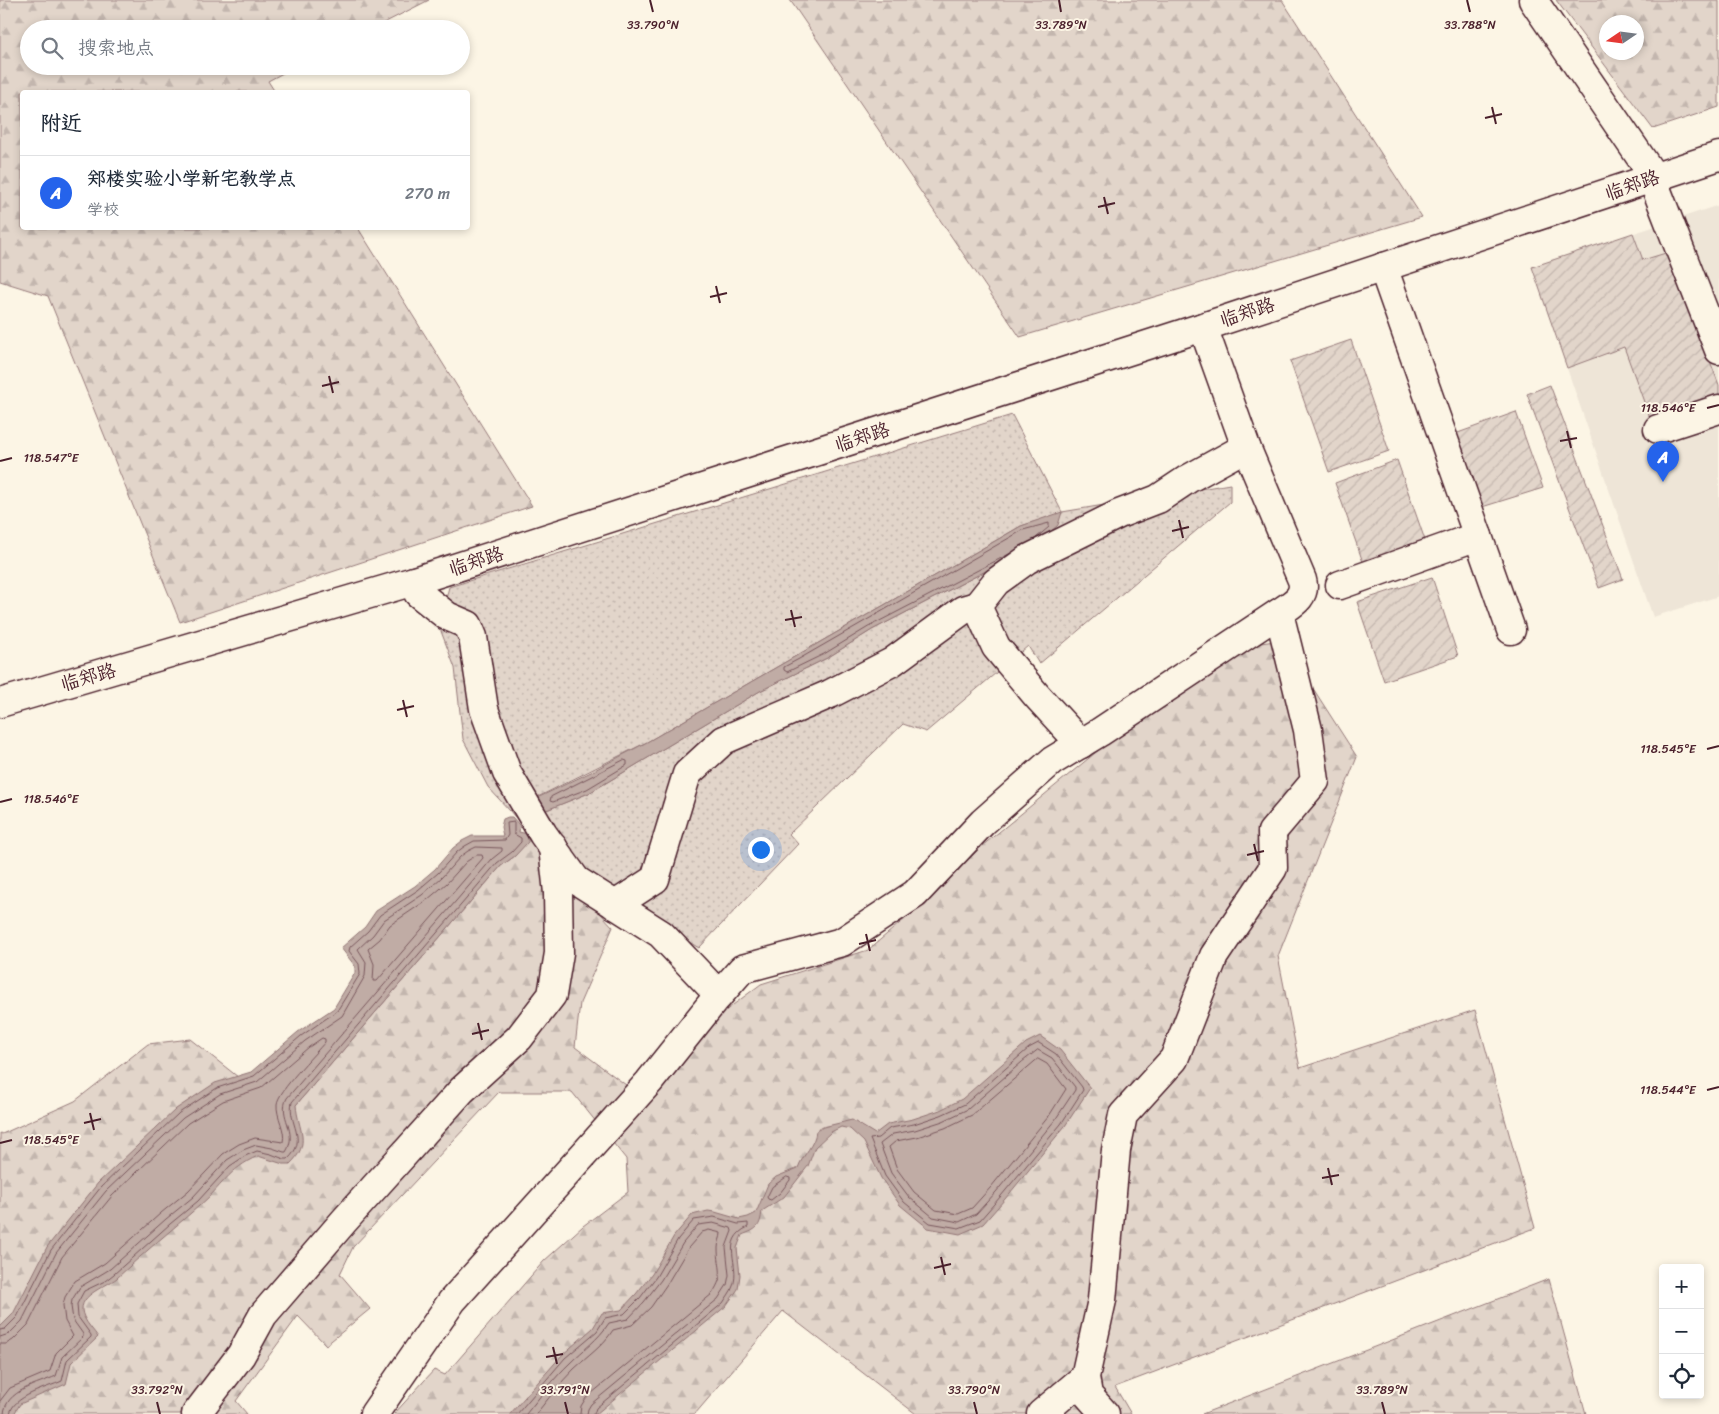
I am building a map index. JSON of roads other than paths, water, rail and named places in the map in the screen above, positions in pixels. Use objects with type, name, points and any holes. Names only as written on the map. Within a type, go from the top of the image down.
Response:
[{"type":"main road","points":[[1533,0],[1653,178],[1719,350]]},
{"type":"main road","name":"临郑路","points":[[0,703],[414,581],[1203,327],[1719,156]]},
{"type":"main road","points":[[1383,267],[1511,630]]},
{"type":"main road","points":[[374,1414],[452,1301],[649,1082],[742,969],[842,942],[914,894],[983,822],[1052,761],[1081,744],[1279,613],[1301,596],[1303,585],[1246,447],[1203,327]]},
{"type":"main road","points":[[1658,430],[1719,409]]},
{"type":"main road","points":[[615,905],[655,879],[687,774],[724,740],[830,694],[892,662],[963,610],[977,606],[996,582],[1028,559],[1119,514],[1158,499],[1188,479],[1246,447]]},
{"type":"main road","points":[[1340,585],[1478,536]]},
{"type":"main road","points":[[414,581],[418,593],[446,616],[468,625],[473,637],[484,709],[507,773],[552,847],[576,880],[660,934],[719,995]]},
{"type":"main road","points":[[977,606],[996,647],[1081,744]]},
{"type":"main road","points":[[1105,1414],[1088,1395],[1085,1377],[1102,1300],[1116,1150],[1123,1116],[1174,1059],[1214,956],[1273,868],[1272,832],[1315,782],[1308,730],[1279,613]]},
{"type":"main road","points":[[196,1414],[240,1355],[263,1315],[344,1221],[462,1090],[519,1038],[552,995],[559,953],[558,893],[552,847]]},
{"type":"main road","points":[[1041,1414],[1085,1377]]},
{"type":"water","points":[[1062,512],[1058,525],[1036,545],[872,630],[827,658],[760,691],[589,793],[520,823],[510,811],[591,772],[647,742],[1021,526]]},
{"type":"water","points":[[512,817],[520,826],[519,832],[528,834],[528,842],[515,856],[501,866],[296,1105],[302,1136],[302,1143],[297,1156],[290,1164],[283,1164],[258,1156],[239,1167],[207,1199],[117,1278],[92,1293],[83,1303],[82,1310],[85,1320],[98,1337],[71,1363],[66,1384],[20,1404],[14,1414],[0,1414],[0,1327],[13,1314],[47,1247],[98,1183],[176,1109],[215,1083],[251,1072],[298,1032],[334,1008],[355,973],[355,966],[341,948],[365,927],[376,911],[415,886],[435,869],[453,848],[462,841],[472,836],[503,836],[501,827],[503,819]]},
{"type":"water","points":[[1040,1036],[1060,1050],[1090,1088],[1065,1126],[983,1224],[960,1234],[928,1228],[900,1205],[881,1178],[864,1142],[850,1129],[841,1127],[831,1132],[815,1147],[808,1166],[784,1197],[762,1211],[757,1227],[742,1235],[737,1248],[740,1275],[738,1289],[726,1306],[596,1414],[510,1414],[562,1355],[593,1328],[602,1313],[621,1310],[636,1294],[652,1274],[674,1236],[692,1215],[708,1211],[739,1219],[756,1213],[768,1184],[776,1177],[798,1168],[813,1141],[816,1131],[823,1127],[852,1120],[875,1134],[888,1124],[913,1119],[940,1110],[962,1099],[1026,1043]]},
{"type":"place","name":"郑楼实验小学新宅教学点","points":[[1663,482]]}]
